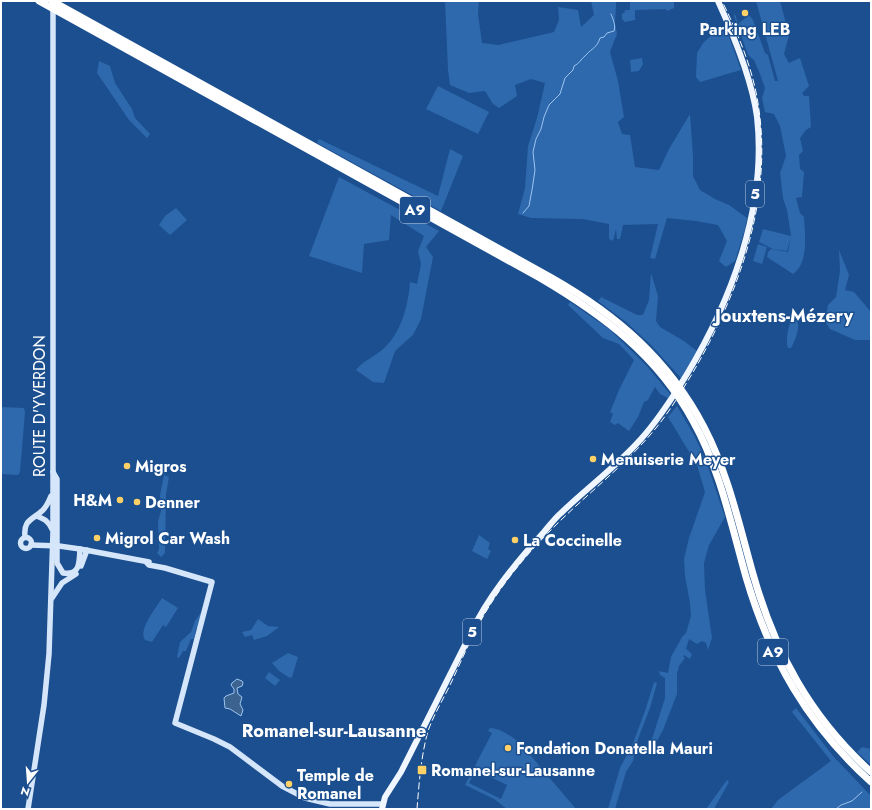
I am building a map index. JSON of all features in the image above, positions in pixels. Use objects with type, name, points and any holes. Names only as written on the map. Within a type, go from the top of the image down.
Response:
[{"type":"highway","name":"A9","points":[[39,1],[548,284],[593,311],[630,341],[648,358],[667,381],[694,422],[707,449],[718,476],[751,592],[770,644],[783,671],[803,705],[822,731],[849,756],[871,772]]},
{"type":"highway","name":"A9","points":[[53,1],[552,278],[601,309],[638,339],[672,376],[692,405],[705,428],[726,479],[757,590],[768,623],[793,676],[815,710],[849,756],[871,782]]},
{"type":"main road","name":"ROUTE D'YVERDON","points":[[28,809],[44,705],[51,600],[53,532],[53,1]]},
{"type":"main road","name":"5","points":[[382,807],[385,797],[401,772],[477,621],[495,592],[519,560],[560,514],[637,444],[652,426],[671,400],[711,332],[734,276],[749,224],[758,176],[759,145],[754,102],[742,60],[728,21],[718,1]]},
{"type":"main road","points":[[53,471],[57,479],[57,563],[63,573],[68,574],[77,569],[79,565],[80,549]]},
{"type":"main road","points":[[53,492],[45,509],[28,521],[26,525],[25,537],[20,542],[22,547],[27,548],[31,545],[46,545],[87,550],[147,563],[150,562],[159,564],[165,568],[212,582],[175,723],[230,747],[282,786],[305,798],[330,804],[382,807]]},
{"type":"main road","points":[[36,516],[45,519],[49,523],[53,532]]},
{"type":"main road","points":[[25,537],[30,540],[31,545]]},
{"type":"main road","points":[[51,600],[62,582],[76,574],[80,569],[87,550]]},
{"type":"shaded area","points":[[445,1],[479,1],[478,14],[482,43],[498,45],[554,32],[559,20],[558,7],[578,10],[581,27],[594,15],[591,1],[616,1],[615,23],[617,34],[610,52],[618,81],[624,117],[618,122],[622,134],[630,135],[635,167],[659,170],[669,149],[690,114],[693,176],[700,190],[729,205],[747,218],[735,261],[726,267],[719,261],[727,241],[718,225],[667,218],[655,259],[650,258],[658,224],[623,225],[620,239],[617,239],[616,229],[613,241],[609,239],[609,224],[583,219],[531,218],[518,214],[525,188],[528,146],[537,118],[545,83],[531,79],[515,85],[517,96],[499,108],[493,104],[485,91],[469,93],[450,85]]},
{"type":"shaded area","points":[[630,1],[674,1],[674,8],[667,11],[666,9],[635,10],[635,20],[625,22],[622,19],[622,14],[625,10],[630,10]]},
{"type":"shaded area","points":[[756,1],[780,1],[789,35],[784,54],[789,63],[800,58],[809,86],[802,93],[804,96],[809,96],[811,127],[806,130],[800,138],[803,151],[799,155],[800,169],[804,172],[802,197],[796,198],[800,213],[804,217],[805,248],[802,263],[793,274],[767,257],[768,252],[771,249],[788,252],[791,237],[787,251],[773,249],[759,242],[763,229],[791,236],[787,210],[783,198],[780,173],[786,156],[780,126],[774,114],[765,112],[762,98],[765,88],[754,60],[748,55],[734,16],[734,14],[738,24],[749,15],[753,20],[765,53],[768,55],[775,81],[778,81]]},
{"type":"shaded area","points":[[724,30],[725,33],[728,34],[741,70],[700,82],[696,77],[697,53],[703,43],[715,32]]},
{"type":"shaded area","points":[[642,58],[643,64],[639,71],[631,72],[630,60]]},
{"type":"shaded area","points":[[99,61],[110,66],[115,83],[132,109],[135,118],[150,134],[147,138],[129,120],[97,73]]},
{"type":"shaded area","points":[[438,86],[489,112],[478,134],[426,109]]},
{"type":"shaded area","points":[[319,139],[438,196],[450,149],[463,156],[441,211],[317,143]]},
{"type":"shaded area","points":[[339,177],[439,231],[426,247],[433,257],[421,319],[413,335],[395,351],[384,383],[373,382],[356,370],[386,347],[402,322],[410,282],[417,284],[421,264],[418,251],[424,236],[391,215],[389,240],[364,244],[362,273],[309,256]]},
{"type":"shaded area","points":[[176,208],[187,220],[170,235],[159,225],[165,216]]},
{"type":"shaded area","points":[[758,244],[767,247],[762,264],[753,261]]},
{"type":"shaded area","points":[[839,250],[849,275],[845,290],[854,292],[871,312],[871,340],[855,340],[830,329],[825,321],[828,305],[836,297],[840,271]]},
{"type":"shaded area","points":[[651,273],[658,296],[656,321],[660,327],[684,341],[697,351],[681,378],[651,345],[626,322],[598,301],[601,297],[637,315],[643,315],[649,300]]},
{"type":"shaded area","points":[[570,302],[609,329],[646,365],[670,394],[668,398],[660,394],[655,387],[648,400],[644,402],[638,417],[629,431],[618,423],[615,425],[610,422],[613,414],[610,412],[634,360],[619,344],[603,338],[568,305]]},
{"type":"shaded area","points":[[793,310],[796,314],[798,329],[791,348],[788,348],[787,334]]},
{"type":"shaded area","points":[[677,406],[695,437],[706,461],[725,517],[709,545],[704,563],[705,590],[712,638],[708,650],[706,643],[702,641],[697,644],[689,639],[686,649],[692,654],[690,659],[684,655],[683,656],[685,658],[679,666],[677,674],[677,694],[663,730],[652,750],[650,745],[665,698],[665,678],[660,675],[659,671],[668,673],[671,657],[682,637],[686,633],[691,616],[684,559],[689,538],[705,492],[697,465],[668,417]]},
{"type":"shaded area","points":[[1,407],[24,408],[25,412],[20,472],[18,475],[1,474]]},
{"type":"shaded area","points":[[164,475],[169,477],[166,494],[165,553],[161,557],[157,553],[159,549],[158,521],[161,511],[160,495]]},
{"type":"shaded area","points":[[479,535],[490,543],[488,549],[491,551],[487,559],[472,551]]},
{"type":"shaded area","points":[[162,598],[178,608],[166,627],[163,625],[152,642],[145,640],[143,635],[146,625]]},
{"type":"shaded area","points":[[202,611],[200,625],[196,629],[194,639],[191,639],[186,651],[183,651],[179,658],[177,657],[180,642],[191,632],[195,621]]},
{"type":"shaded area","points":[[258,619],[268,626],[279,627],[267,636],[254,640],[252,635],[245,637],[242,632],[251,630]]},
{"type":"shaded area","points":[[288,653],[298,657],[292,677],[290,678],[279,671],[272,663]]},
{"type":"shaded area","points":[[269,672],[280,680],[275,686],[265,678]]},
{"type":"shaded area","points":[[237,679],[243,683],[242,686],[237,688],[238,694],[242,697],[240,704],[243,710],[241,716],[230,709],[225,708],[224,698],[234,693],[234,689],[231,685]]},
{"type":"shaded area","points":[[654,682],[657,683],[650,708],[638,739],[633,761],[626,772],[615,809],[608,809],[620,768],[633,743]]},
{"type":"shaded area","points":[[796,708],[833,756],[871,796],[871,809],[771,809],[778,800],[831,761],[792,712]]},
{"type":"shaded area","points":[[490,728],[494,728],[506,733],[520,743],[576,809],[507,809],[494,799],[465,785],[492,733],[488,731]],"holes":[[[476,770],[507,785],[501,799],[469,783]]]},
{"type":"shaded area","points":[[862,747],[871,749],[871,765],[857,752]]},
{"type":"shaded area","points":[[727,780],[729,782],[714,809],[706,809]]},
{"type":"waterway","points":[[523,213],[529,206],[532,190],[535,170],[533,152],[536,139],[549,105],[560,94],[565,78],[573,70],[574,66],[596,46],[600,38],[604,37],[607,33],[614,31],[615,29],[611,14]]},
{"type":"waterway","points":[[836,809],[841,805],[852,801],[862,792]]},
{"type":"railway","points":[[417,809],[422,760],[428,731],[471,639],[484,615],[506,581],[532,550],[563,518],[618,468],[644,442],[661,422],[684,388],[709,344],[737,280],[748,247],[756,214],[762,145],[759,110],[754,81],[740,41],[722,1]]},
{"type":"place","name":"Parking LEB","points":[[745,13]]},
{"type":"place","name":"Menuiserie Meyer","points":[[593,459]]},
{"type":"place","name":"Migros","points":[[127,466]]},
{"type":"place","name":"H&M","points":[[120,500]]},
{"type":"place","name":"Denner","points":[[137,502]]},
{"type":"place","name":"Migrol Car Wash","points":[[97,538]]},
{"type":"place","name":"La Coccinelle","points":[[515,540]]},
{"type":"place","name":"Fondation Donatella Mauri","points":[[508,748]]},
{"type":"place","name":"Romanel-sur-Lausanne","points":[[422,770]]},
{"type":"place","name":"Temple de Romanel","points":[[289,784]]},
{"type":"district","name":"Jouxtens-Mézery","points":[[784,316]]},
{"type":"district","name":"Romanel-sur-Lausanne","points":[[334,731]]}]
